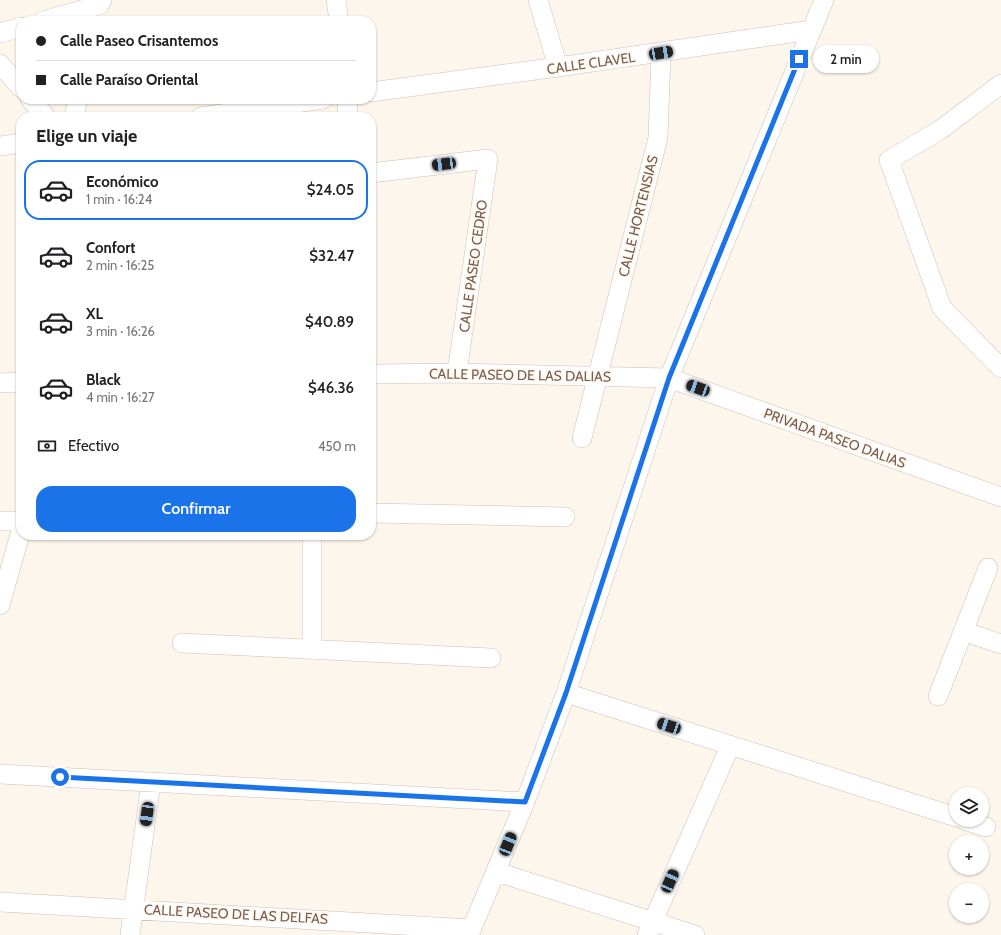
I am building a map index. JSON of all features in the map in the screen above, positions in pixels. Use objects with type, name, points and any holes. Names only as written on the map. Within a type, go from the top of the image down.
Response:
[{"type":"street","points":[[336,0],[338,16]]},
{"type":"street","points":[[538,0],[558,67]]},
{"type":"street","points":[[470,932],[497,872],[566,693],[669,378],[824,0]]},
{"type":"street","points":[[66,16],[99,9]]},
{"type":"street","points":[[0,33],[16,28]]},
{"type":"street","name":"CALLE CLAVEL","points":[[376,91],[661,53],[811,30]]},
{"type":"street","name":"CALLE HORTENSIAS","points":[[582,438],[658,138],[661,53]]},
{"type":"street","points":[[0,64],[16,82]]},
{"type":"street","points":[[1001,84],[940,130],[889,160],[942,308],[1001,368]]},
{"type":"street","points":[[34,104],[42,112]]},
{"type":"street","points":[[235,112],[289,104]]},
{"type":"street","points":[[0,146],[16,144]]},
{"type":"street","name":"CALLE PASEO CEDRO","points":[[376,172],[488,159],[457,373]]},
{"type":"street","name":"CALLE PASEO DE LAS DALIAS","points":[[376,374],[457,373],[669,378]]},
{"type":"street","name":"PRIVADA PASEO DALIAS","points":[[669,378],[1001,497]]},
{"type":"street","points":[[0,383],[16,382]]},
{"type":"street","points":[[376,513],[565,517]]},
{"type":"street","points":[[0,521],[16,521]]},
{"type":"street","points":[[0,605],[18,540]]},
{"type":"street","points":[[312,540],[312,648]]},
{"type":"street","points":[[938,696],[988,568]]},
{"type":"street","points":[[963,631],[1001,644]]},
{"type":"street","points":[[182,643],[312,648],[491,658]]},
{"type":"street","points":[[566,693],[949,815]]},
{"type":"street","points":[[650,928],[730,746]]},
{"type":"street","points":[[0,774],[525,802]]},
{"type":"street","points":[[130,935],[151,782]]},
{"type":"street","points":[[497,872],[650,928],[695,935]]},
{"type":"street","name":"CALLE PASEO DE LAS DELFAS","points":[[0,902],[134,908],[470,932]]},
{"type":"route","points":[[60,777],[525,802],[566,693],[669,378],[799,59]]}]
